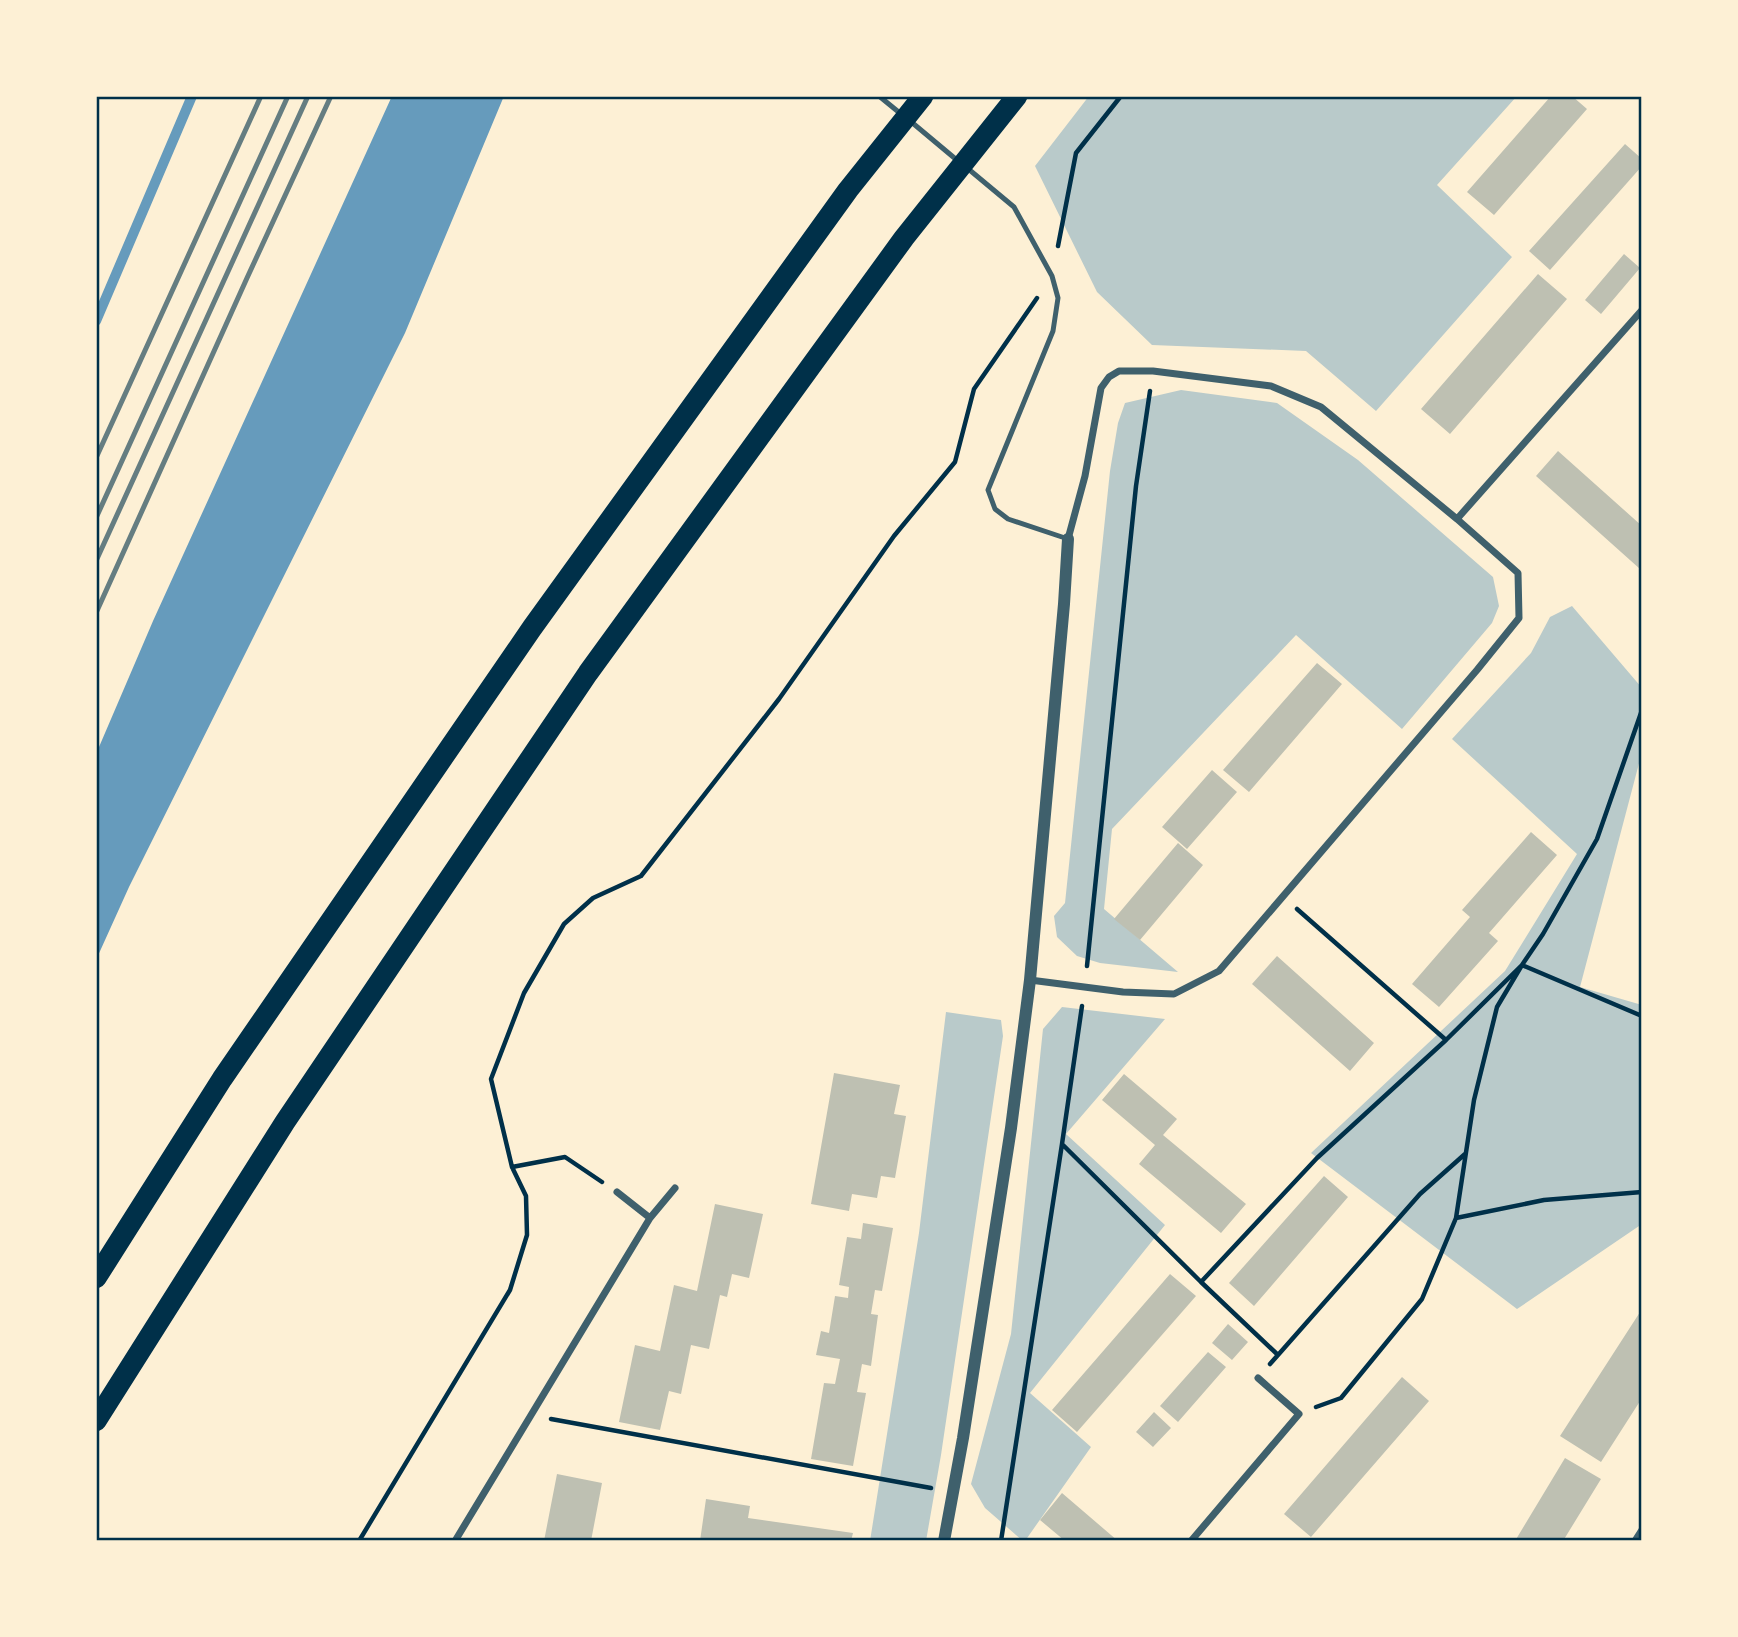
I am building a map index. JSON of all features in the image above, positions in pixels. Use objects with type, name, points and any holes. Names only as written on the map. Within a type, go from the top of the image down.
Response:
[{"type":"highway","points":[[96,1278],[222,1079],[531,628],[848,190],[923,96]]},
{"type":"highway","points":[[96,1422],[285,1122],[588,673],[904,238],[1017,96]]},
{"type":"street","points":[[1457,519],[1642,310]]},
{"type":"street","points":[[944,1541],[963,1438],[1011,1128],[1030,980],[1068,539],[1086,475],[1101,388],[1109,377],[1119,371],[1153,371],[1271,386],[1321,407],[1518,573],[1519,618],[1219,971],[1174,994],[1123,992],[1030,980]]},
{"type":"street","points":[[456,1541],[650,1218],[675,1188]]},
{"type":"street","points":[[617,1192],[650,1218]]},
{"type":"street","points":[[1191,1541],[1299,1414],[1258,1378]]},
{"type":"street","points":[[1635,1541],[1642,1530]]},
{"type":"lane","points":[[879,96],[1014,207],[1052,276],[1058,298],[1053,331],[988,491],[995,509],[1007,519],[1068,539]]},
{"type":"path","points":[[359,1541],[510,1290],[527,1235],[526,1196],[512,1167],[491,1079],[524,993],[564,924],[593,898],[641,876],[779,699],[894,536],[955,462],[974,389],[1052,276],[1076,153],[1121,96]]},
{"type":"path","points":[[1001,1541],[1085,988],[1136,486],[1153,371]]},
{"type":"path","points":[[1299,1414],[1341,1398],[1422,1299],[1456,1218],[1474,1100],[1497,1007],[1543,934],[1597,839],[1642,710]]},
{"type":"path","points":[[1283,897],[1446,1040]]},
{"type":"path","points":[[1522,965],[1642,1016]]},
{"type":"path","points":[[1201,1282],[1317,1158],[1446,1040],[1522,965]]},
{"type":"path","points":[[1062,1144],[1278,1355]]},
{"type":"path","points":[[1258,1378],[1419,1194],[1466,1153]]},
{"type":"path","points":[[512,1167],[565,1157],[617,1192]]},
{"type":"path","points":[[1456,1218],[1544,1200],[1642,1192]]},
{"type":"path","points":[[531,1415],[953,1492]]},
{"type":"shaded area","points":[[1089,96],[1517,96],[1437,185],[1512,257],[1376,411],[1306,351],[1152,345],[1097,292],[1035,166]]},
{"type":"shaded area","points":[[1181,390],[1277,403],[1358,460],[1493,577],[1499,606],[1492,623],[1402,729],[1296,635],[1112,829],[1104,909],[1178,972],[1100,963],[1077,956],[1057,937],[1054,916],[1065,903],[1110,471],[1118,423],[1125,403]]},
{"type":"shaded area","points":[[1572,606],[1642,688],[1642,752],[1580,987],[1642,1005],[1642,1224],[1517,1309],[1311,1153],[1505,971],[1577,854],[1452,739],[1531,653],[1550,617]]},
{"type":"shaded area","points":[[1062,1007],[1165,1019],[1066,1134],[1165,1225],[1030,1393],[1091,1447],[1023,1541],[985,1508],[971,1484],[1011,1334],[1043,1029]]},
{"type":"shaded area","points":[[946,1012],[1001,1020],[1003,1036],[926,1541],[870,1541],[919,1233]]},
{"type":"water","points":[[392,96],[504,96],[405,333],[129,887],[96,960],[96,754],[153,621]]},
{"type":"building","points":[[1551,96],[1572,96],[1587,109],[1494,215],[1467,192]]},
{"type":"building","points":[[1625,144],[1642,159],[1642,166],[1550,270],[1529,251]]},
{"type":"building","points":[[1624,254],[1640,268],[1601,314],[1585,300]]},
{"type":"building","points":[[1538,274],[1567,299],[1450,434],[1421,409]]},
{"type":"building","points":[[1558,451],[1642,526],[1640,569],[1536,476]]},
{"type":"building","points":[[1317,663],[1342,684],[1249,792],[1223,770]]},
{"type":"building","points":[[1212,770],[1237,792],[1187,849],[1162,827]]},
{"type":"building","points":[[1531,832],[1557,855],[1489,933],[1498,941],[1439,1007],[1412,984],[1470,917],[1462,910]]},
{"type":"building","points":[[1178,843],[1203,865],[1140,940],[1114,919]]},
{"type":"building","points":[[1277,956],[1374,1043],[1350,1071],[1252,984]]},
{"type":"building","points":[[834,1073],[900,1085],[894,1114],[906,1116],[895,1178],[881,1176],[877,1198],[852,1194],[849,1211],[811,1204]]},
{"type":"building","points":[[1124,1074],[1177,1119],[1163,1135],[1246,1204],[1221,1233],[1139,1164],[1155,1145],[1102,1100]]},
{"type":"building","points":[[1324,1176],[1348,1197],[1254,1306],[1229,1283]]},
{"type":"building","points":[[715,1204],[763,1214],[749,1278],[732,1274],[727,1297],[720,1295],[709,1349],[691,1345],[681,1394],[669,1391],[660,1430],[619,1422],[635,1345],[660,1351],[674,1285],[697,1291]]},
{"type":"building","points":[[863,1223],[893,1228],[882,1291],[875,1290],[871,1314],[878,1315],[871,1366],[862,1364],[857,1392],[866,1393],[853,1466],[811,1459],[824,1383],[835,1384],[840,1359],[816,1355],[821,1331],[829,1333],[835,1296],[848,1298],[849,1287],[839,1285],[847,1237],[861,1239]]},
{"type":"building","points":[[1170,1274],[1196,1296],[1077,1432],[1052,1410]]},
{"type":"building","points":[[1642,1309],[1642,1398],[1601,1462],[1560,1436]]},
{"type":"building","points":[[1228,1324],[1248,1342],[1232,1360],[1212,1343]]},
{"type":"building","points":[[1208,1352],[1226,1367],[1178,1422],[1160,1406]]},
{"type":"building","points":[[1402,1377],[1429,1401],[1311,1537],[1284,1514]]},
{"type":"building","points":[[1154,1412],[1171,1428],[1153,1447],[1136,1432]]},
{"type":"building","points":[[1565,1458],[1601,1479],[1563,1541],[1515,1541]]},
{"type":"building","points":[[557,1474],[602,1483],[591,1541],[544,1541]]},
{"type":"building","points":[[1062,1493],[1118,1541],[1065,1541],[1040,1520]]},
{"type":"building","points":[[706,1499],[750,1506],[748,1518],[853,1533],[851,1541],[700,1541]]},
{"type":"waterway","points":[[96,321],[192,96]]},
{"type":"railway","points":[[96,458],[261,96]]},
{"type":"railway","points":[[96,518],[288,96]]},
{"type":"railway","points":[[96,561],[308,96]]},
{"type":"railway","points":[[96,613],[331,96]]}]
